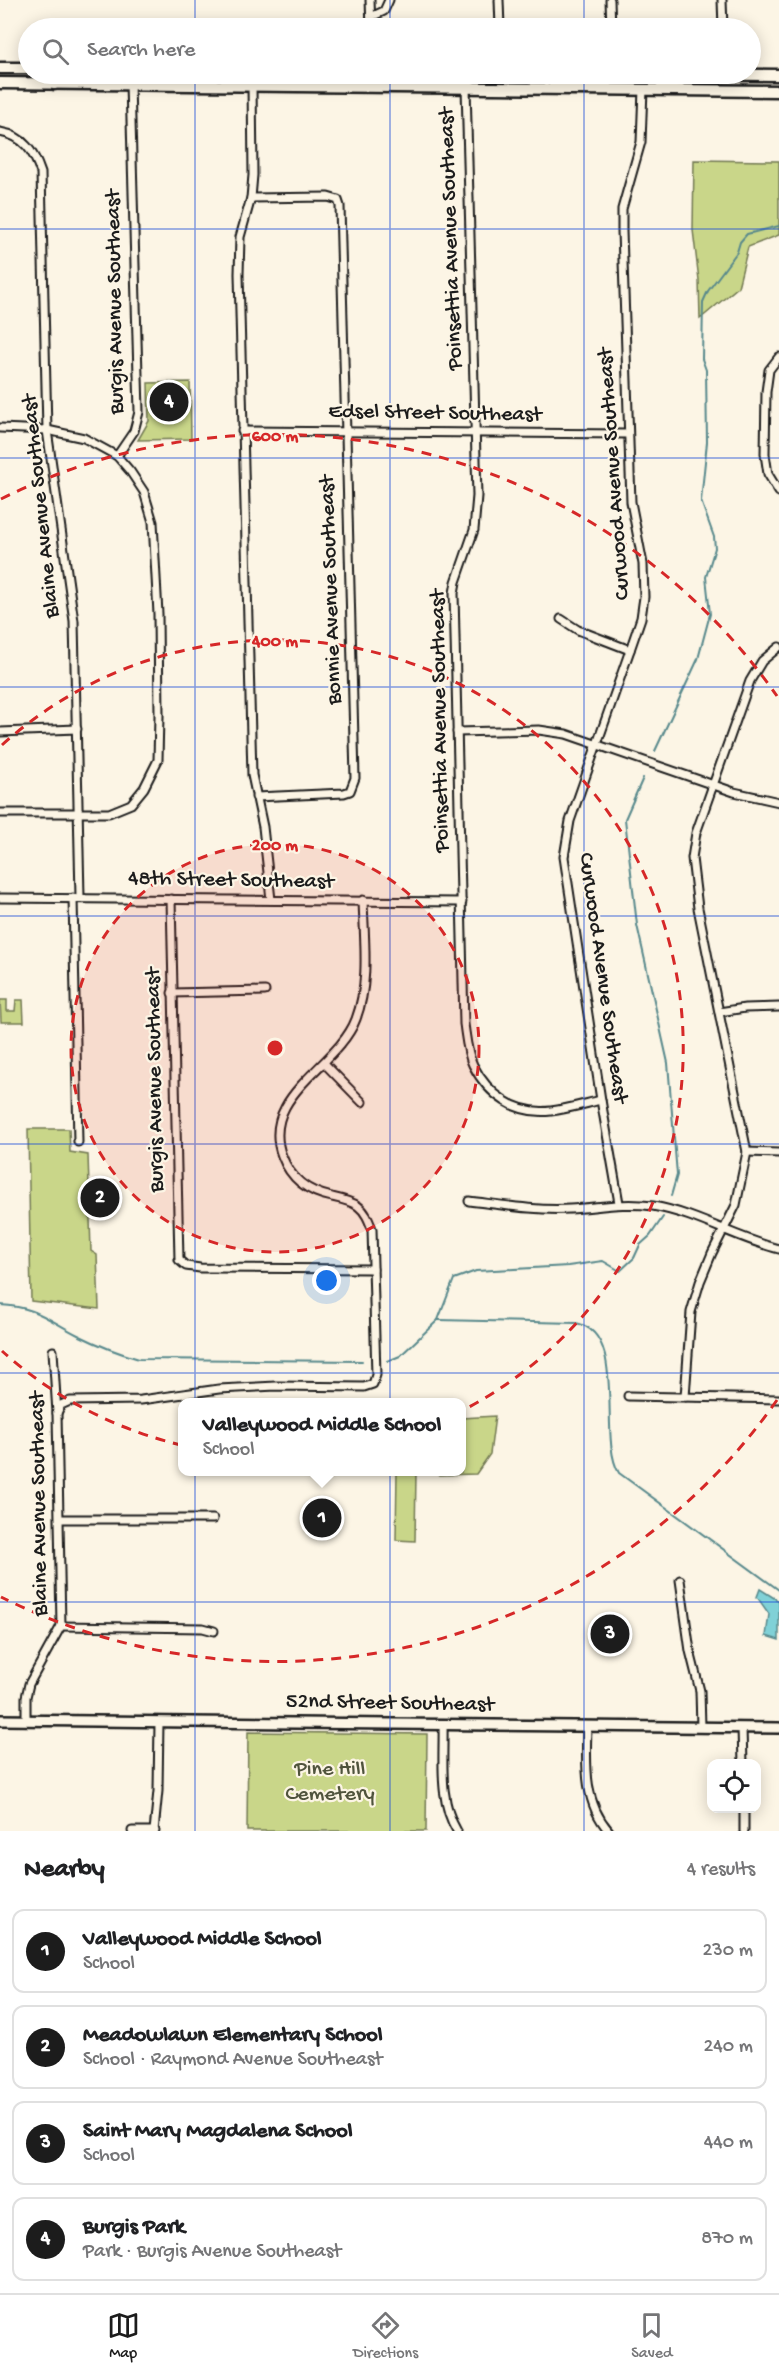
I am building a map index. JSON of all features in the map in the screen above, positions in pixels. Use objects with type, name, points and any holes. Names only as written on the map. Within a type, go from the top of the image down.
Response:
[{"type":"main road","points":[[0,68],[18,68]]},
{"type":"main road","points":[[761,75],[779,75]]},
{"type":"main road","points":[[0,84],[779,91]]},
{"type":"main road","points":[[594,89],[603,84]]},
{"type":"main road","points":[[643,89],[647,84]]},
{"type":"main road","name":"52nd Street Southeast","points":[[0,1720],[779,1728]]},
{"type":"street","points":[[370,0],[371,17],[384,11],[389,0]]},
{"type":"street","points":[[499,0],[500,18]]},
{"type":"street","points":[[610,0],[611,18]]},
{"type":"street","points":[[722,0],[723,18]]},
{"type":"street","name":"Burgis Avenue Southeast","points":[[117,456],[134,431],[139,412],[130,84]]},
{"type":"street","points":[[252,85],[253,175],[251,198],[243,221],[239,253],[242,431],[252,775],[262,827],[271,900]]},
{"type":"street","name":"Poinsettia Avenue Southeast","points":[[466,87],[475,518],[474,530],[454,593],[464,1024],[472,1064],[487,1086],[511,1105],[536,1111],[550,1111],[601,1100]]},
{"type":"street","name":"Curwood Avenue Southeast","points":[[619,1203],[564,857],[570,820],[641,618],[644,580],[631,502],[622,209],[641,142],[643,89]]},
{"type":"street","name":"Blaine Avenue Southeast","points":[[0,132],[22,141],[35,154],[41,173],[47,430],[74,621],[78,812],[76,898],[78,1142]]},
{"type":"street","name":"Bonnie Avenue Southeast","points":[[251,198],[328,196],[338,200],[340,211],[349,506],[354,786],[350,791],[344,793],[256,797]]},
{"type":"street","points":[[779,357],[769,370],[765,412],[765,454],[768,474],[779,492]]},
{"type":"street","points":[[0,428],[47,430],[84,438],[117,456],[144,492],[153,522],[158,614],[158,760],[144,788],[131,804],[109,813],[0,813]]},
{"type":"street","name":"Edsel Street Southeast","points":[[242,431],[345,430],[628,434]]},
{"type":"street","points":[[561,619],[578,630],[630,650]]},
{"type":"street","points":[[685,1397],[692,1312],[700,1282],[736,1205],[747,1152],[698,908],[692,858],[696,833],[712,784],[750,681],[762,661],[779,647]]},
{"type":"street","points":[[0,732],[77,729]]},
{"type":"street","points":[[457,732],[539,730],[566,734],[753,798],[779,802]]},
{"type":"street","name":"48th Street Southeast","points":[[0,898],[462,902]]},
{"type":"street","name":"Burgis Avenue Southeast","points":[[171,898],[179,1260],[186,1266],[200,1268],[373,1269]]},
{"type":"street","points":[[57,1413],[61,1405],[70,1401],[141,1400],[219,1389],[276,1386],[364,1387],[373,1384],[376,1375],[372,1230],[366,1215],[358,1206],[315,1193],[297,1181],[286,1166],[281,1153],[278,1124],[288,1101],[308,1077],[324,1063],[355,1022],[362,1001],[363,900]]},
{"type":"street","points":[[172,993],[265,991]]},
{"type":"street","points":[[719,1012],[745,1008],[779,1007]]},
{"type":"street","points":[[324,1063],[362,1102]]},
{"type":"street","points":[[747,1152],[779,1153]]},
{"type":"street","points":[[469,1201],[569,1209],[619,1203],[673,1210],[695,1216],[779,1249]]},
{"type":"street","name":"Blaine Avenue Southeast","points":[[26,1720],[26,1697],[29,1684],[61,1626],[57,1413],[53,1351]]},
{"type":"street","points":[[628,1396],[779,1399]]},
{"type":"street","points":[[60,1519],[213,1520]]},
{"type":"street","points":[[680,1580],[690,1651],[700,1691],[701,1727]]},
{"type":"street","points":[[61,1626],[214,1630]]},
{"type":"street","points":[[132,1831],[154,1831],[158,1791],[159,1722]]},
{"type":"street","points":[[443,1724],[444,1795],[447,1809],[457,1831]]},
{"type":"street","points":[[587,1726],[585,1769],[594,1809],[609,1831]]},
{"type":"street","points":[[742,1728],[743,1759]]},
{"type":"street","points":[[744,1813],[744,1831]]},
{"type":"green space","points":[[694,160],[779,161],[779,235],[748,247],[738,287],[700,319],[699,280],[693,230]]},
{"type":"green space","points":[[190,382],[191,439],[138,440],[149,421],[148,383]]},
{"type":"green space","points":[[0,1000],[7,1000],[7,1011],[15,1011],[16,1000],[23,1000],[24,1022],[1,1022]]},
{"type":"green space","points":[[28,1129],[69,1129],[70,1152],[88,1155],[91,1251],[97,1255],[99,1309],[31,1301]]},
{"type":"green space","points":[[495,1416],[490,1454],[476,1474],[466,1474],[466,1418]]},
{"type":"green space","points":[[397,1476],[416,1476],[415,1541],[396,1540]]},
{"type":"green space","name":"Pine Hill Cemetery","points":[[248,1732],[427,1734],[426,1831],[247,1831]]},
{"type":"water","points":[[760,1589],[779,1601],[779,1640],[766,1636],[769,1614],[757,1597]]},
{"type":"waterway","points":[[655,751],[698,659],[710,614],[706,577],[715,548],[714,537],[701,501],[707,442],[706,370],[702,359],[703,302],[747,234],[779,226]]},
{"type":"waterway","points":[[643,778],[625,819],[637,925],[668,1063],[677,1175],[671,1196]]},
{"type":"waterway","points":[[388,1361],[400,1356],[438,1320],[454,1279],[476,1271],[568,1266],[603,1261],[620,1271],[634,1258],[640,1245],[650,1236],[663,1217]]},
{"type":"waterway","points":[[0,1305],[33,1311],[93,1342],[139,1359],[362,1361]]},
{"type":"waterway","points":[[438,1320],[576,1323],[592,1331],[602,1346],[607,1366],[610,1436],[613,1457],[619,1473],[779,1590]]},
{"type":"place","name":"Burgis Park","points":[[169,402]]},
{"type":"place","name":"Meadowlawn Elementary School","points":[[100,1198]]},
{"type":"place","name":"Valleywood Middle School","points":[[322,1518]]},
{"type":"place","name":"Saint Mary Magdalena School","points":[[610,1634]]}]
